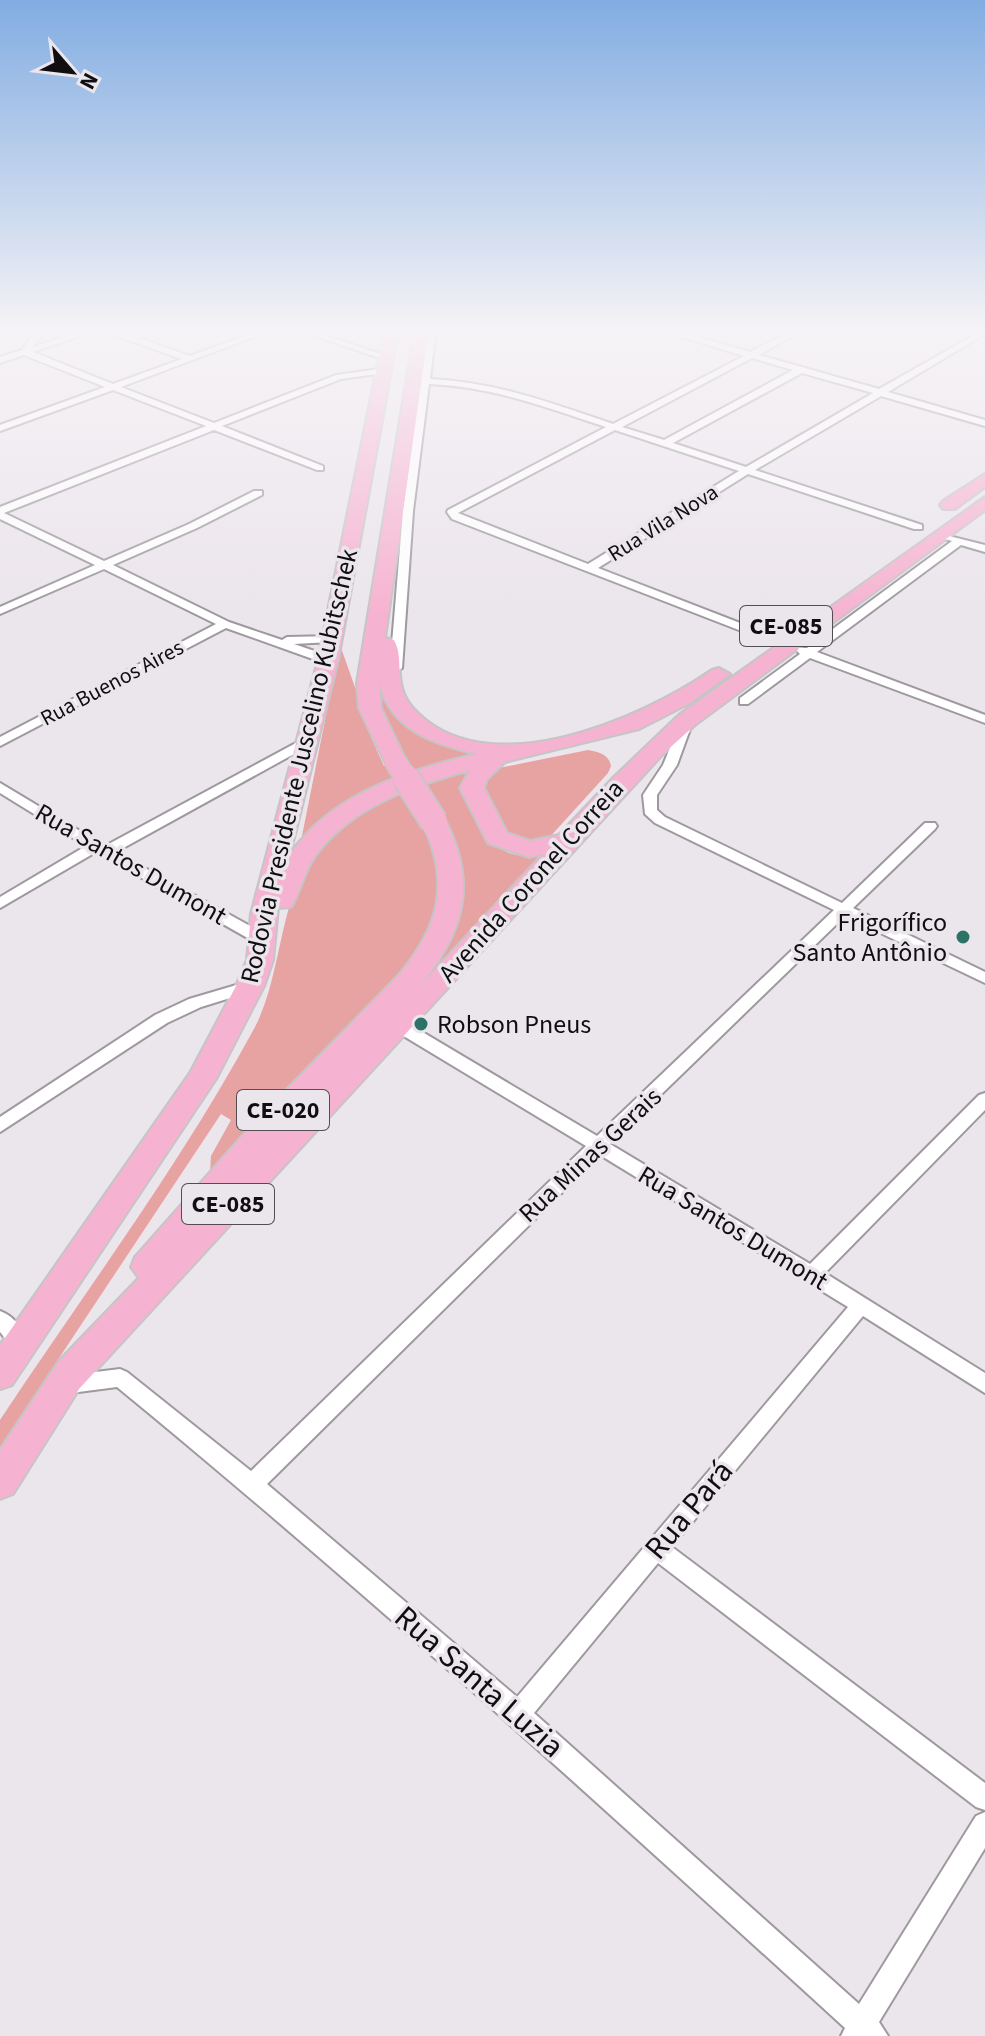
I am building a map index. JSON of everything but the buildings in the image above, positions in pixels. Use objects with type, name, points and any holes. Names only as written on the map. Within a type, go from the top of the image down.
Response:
[{"type":"highway","name":"Rodovia Presidente Juscelino Kubitschek","points":[[0,1374],[11,1330],[201,1079],[250,986],[264,936],[264,914],[329,649],[373,423]]},
{"type":"highway","name":"Rodovia Presidente Juscelino Kubitschek","points":[[0,1482],[60,1386],[177,1229],[268,1125],[431,953],[448,914],[453,895],[452,871],[445,842],[395,761],[370,708],[368,691],[411,423]]},
{"type":"highway","name":"Avenida Coronel Correia","points":[[60,1386],[621,781],[779,642],[918,527],[985,479]]},
{"type":"highway","name":"Avenida Coronel Correia","points":[[264,936],[274,922],[297,864],[335,819],[398,783],[572,742],[618,729],[669,708],[950,538],[985,502]]},
{"type":"highway","points":[[390,543],[393,579],[385,663],[388,686],[395,702],[407,717],[429,732],[459,744],[506,756]]},
{"type":"highway","points":[[572,742],[596,743],[609,748],[621,764],[621,781]]},
{"type":"highway","points":[[506,756],[477,776],[472,788],[497,838],[529,849],[568,841]]},
{"type":"street","points":[[206,423],[320,468]]},
{"type":"street","points":[[0,513],[222,423]]},
{"type":"street","points":[[395,702],[399,611],[415,423]]},
{"type":"street","points":[[605,423],[918,527]]},
{"type":"street","points":[[620,423],[453,511],[456,517],[985,719]]},
{"type":"street","points":[[666,443],[703,423]]},
{"type":"street","name":"Rua Vila Nova","points":[[590,568],[830,423]]},
{"type":"street","points":[[0,611],[100,564],[193,526],[258,493]]},
{"type":"street","points":[[0,513],[225,624],[277,642],[329,649]]},
{"type":"street","points":[[744,701],[809,653],[950,538],[985,549]]},
{"type":"street","name":"Rua Buenos Aires","points":[[0,742],[225,624]]},
{"type":"street","points":[[277,642],[329,649]]},
{"type":"street","points":[[687,720],[670,765],[650,795],[650,811],[677,831],[985,978]]},
{"type":"street","points":[[0,903],[307,741]]},
{"type":"street","name":"Rua Santos Dumont","points":[[0,787],[100,849],[264,936]]},
{"type":"street","name":"Rua Minas Gerais","points":[[252,1485],[497,1243],[930,826]]},
{"type":"street","points":[[0,1126],[161,1019],[195,1003],[250,986]]},
{"type":"street","name":"Rua Santos Dumont","points":[[398,1025],[812,1274],[985,1384]]},
{"type":"street","points":[[812,1274],[985,1099]]},
{"type":"street","name":"Rua Pará","points":[[518,1714],[860,1306]]},
{"type":"street","name":"Rua Santa Luzia","points":[[60,1386],[120,1378],[252,1485],[518,1714],[864,2032]]},
{"type":"street","points":[[657,1549],[985,1798]]},
{"type":"street","points":[[864,2032],[985,1825]]},
{"type":"shaded area","points":[[340,645],[357,693],[361,715],[384,766],[402,761],[379,706],[378,670],[384,692],[404,720],[431,736],[485,753],[432,766],[365,793],[322,822],[301,841]]},
{"type":"shaded area","points":[[588,750],[608,759],[611,766],[608,773],[548,839],[513,842],[482,799],[481,780],[499,768]]},
{"type":"shaded area","points":[[471,773],[498,846],[515,855],[548,852],[331,1082],[439,957],[457,923],[463,889],[459,850],[429,794],[441,900],[425,942],[406,970],[210,1175],[211,1156],[231,1120],[221,1114],[0,1447],[0,1420],[196,1128],[255,1027],[272,982],[289,909],[307,864],[331,836],[382,799],[423,780]]},
{"type":"place","name":"Frigorífico Santo Antônio","points":[[963,937]]},
{"type":"place","name":"Robson Pneus","points":[[421,1024]]}]
